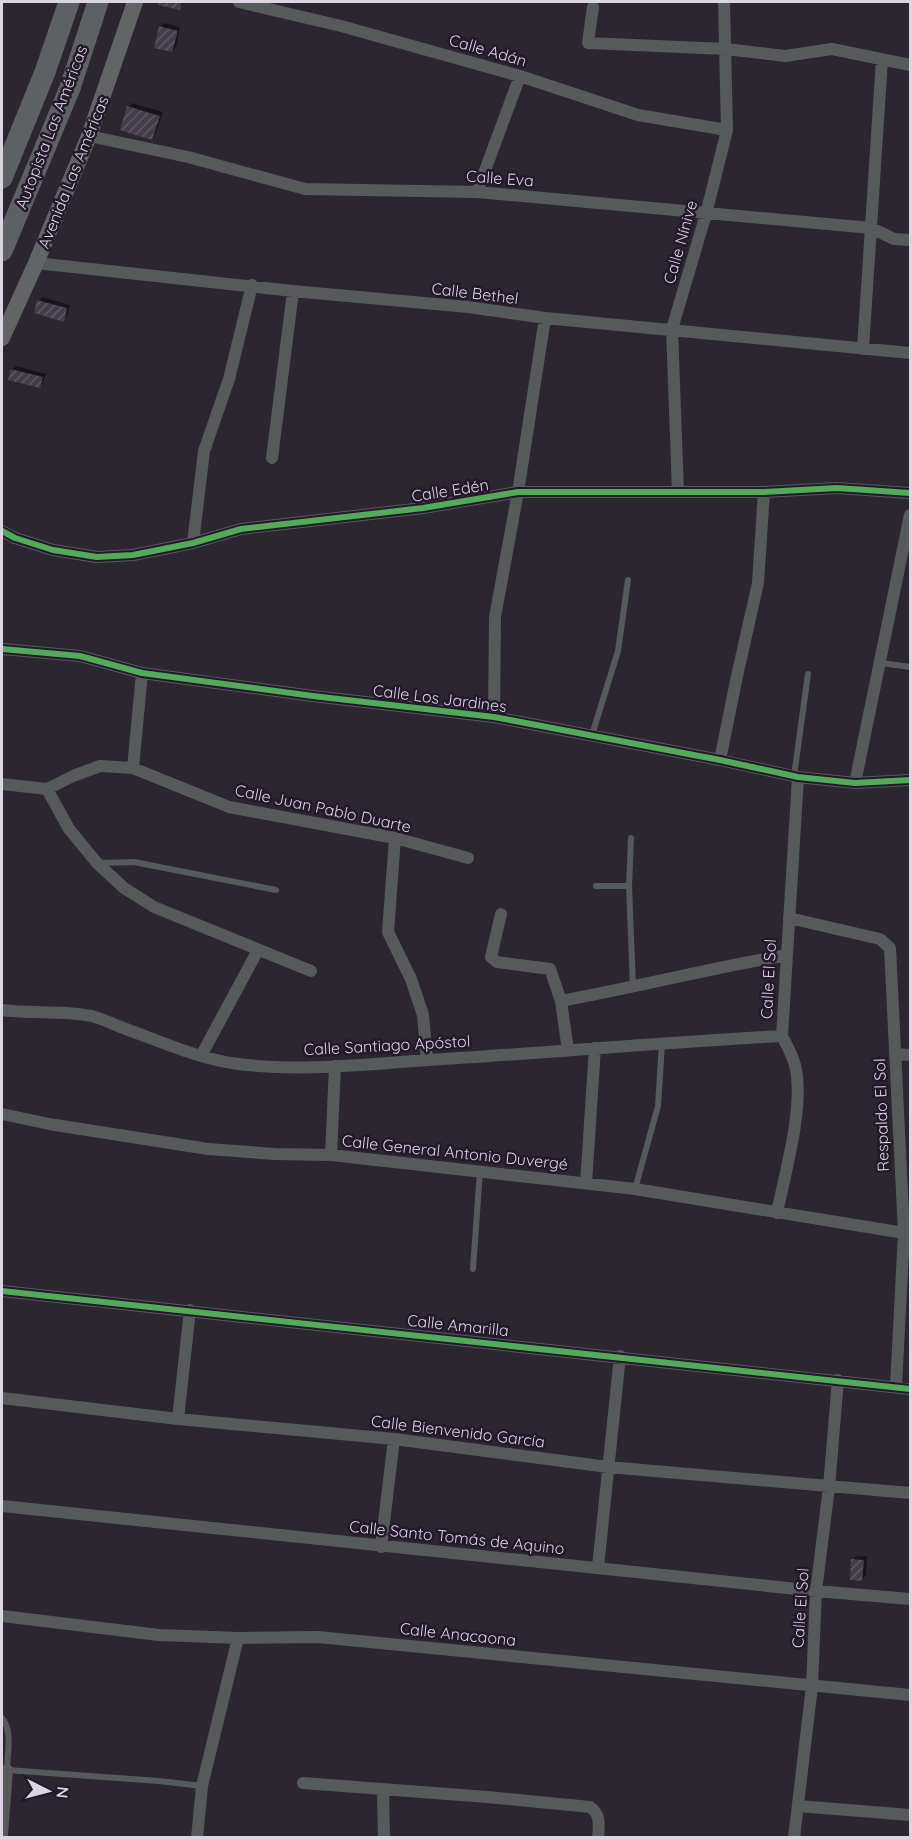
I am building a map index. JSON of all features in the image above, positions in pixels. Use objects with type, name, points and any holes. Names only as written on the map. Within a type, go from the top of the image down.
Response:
[{"type":"highway","name":"Autopista Las Américas","points":[[2,178],[45,72],[69,2]]},
{"type":"highway","name":"Autopista Las Américas","points":[[2,251],[70,88],[98,2]]},
{"type":"main road","name":"Avenida Las Américas","points":[[2,338],[89,136],[135,2]]},
{"type":"street","name":"Calle Adán","points":[[239,2],[341,26],[520,76],[638,115],[727,130]]},
{"type":"street","name":"Calle Nínive","points":[[678,492],[672,330],[706,214],[727,130],[724,2]]},
{"type":"street","points":[[593,7],[588,44],[726,49],[785,56],[832,49],[910,65]]},
{"type":"street","points":[[863,349],[882,59]]},
{"type":"street","points":[[477,192],[520,76]]},
{"type":"street","name":"Calle Eva","points":[[89,136],[189,157],[304,189],[477,192],[871,228],[894,238],[910,240]]},
{"type":"street","name":"Calle Bethel","points":[[36,263],[293,291],[468,307],[545,318],[910,353]]},
{"type":"street","points":[[193,543],[204,450],[229,379],[252,285]]},
{"type":"street","points":[[272,458],[293,291]]},
{"type":"street","points":[[494,717],[495,617],[518,492],[545,318]]},
{"type":"street","name":"Calle Edén","points":[[2,531],[15,538],[53,550],[97,557],[133,555],[193,543],[241,529],[423,508],[518,492],[764,492],[837,488],[910,493]]},
{"type":"street","points":[[720,760],[758,583],[764,492]]},
{"type":"street","points":[[855,783],[907,545],[910,515]]},
{"type":"street","name":"Calle Los Jardines","points":[[2,650],[80,656],[142,673],[494,717],[720,760],[796,777],[855,783],[910,780]]},
{"type":"street","points":[[133,768],[142,673]]},
{"type":"street","name":"Calle Juan Pablo Duarte","points":[[47,789],[100,766],[133,768],[229,807],[395,838],[468,858]]},
{"type":"street","name":"Calle El Sol","points":[[777,1213],[796,1112],[795,1066],[782,1036],[796,777]]},
{"type":"street","points":[[2,784],[47,789],[69,829],[97,863],[124,888],[154,908],[311,971]]},
{"type":"street","points":[[395,838],[388,932],[411,979],[423,1015],[427,1060]]},
{"type":"street","points":[[501,914],[491,957],[494,961],[550,969],[561,1001],[568,1051]]},
{"type":"street","name":"Respaldo El Sol","points":[[789,918],[880,939],[890,948],[905,1158],[904,1233],[896,1388]]},
{"type":"street","points":[[201,1056],[258,950]]},
{"type":"street","points":[[561,1001],[703,970],[787,955]]},
{"type":"street","name":"Calle Santiago Apóstol","points":[[2,1010],[92,1016],[201,1056],[238,1064],[335,1066],[568,1051],[662,1042],[782,1036]]},
{"type":"street","points":[[586,1183],[595,1048]]},
{"type":"street","points":[[896,1054],[910,1055]]},
{"type":"street","points":[[331,1155],[335,1066]]},
{"type":"street","name":"Calle General Antonio Duvergé","points":[[2,1114],[49,1124],[208,1149],[331,1155],[635,1189],[904,1233]]},
{"type":"street","name":"Calle Amarilla","points":[[2,1291],[910,1389]]},
{"type":"street","points":[[178,1419],[190,1310]]},
{"type":"street","points":[[598,1567],[620,1356]]},
{"type":"street","name":"Calle El Sol","points":[[794,1838],[812,1686],[816,1591],[829,1486],[838,1380]]},
{"type":"street","name":"Calle Bienvenido García","points":[[2,1398],[178,1419],[394,1439],[608,1467],[910,1493]]},
{"type":"street","points":[[381,1546],[394,1439]]},
{"type":"street","name":"Calle Santo Tomás de Aquino","points":[[2,1506],[910,1599]]},
{"type":"street","name":"Calle Anacaona","points":[[2,1616],[159,1635],[238,1638],[318,1637],[910,1695]]},
{"type":"street","points":[[197,1838],[202,1786],[238,1638]]},
{"type":"street","points":[[2,1834],[7,1770]]},
{"type":"street","points":[[303,1783],[590,1807],[596,1811],[599,1818],[598,1838]]},
{"type":"street","points":[[383,1790],[384,1838]]},
{"type":"street","points":[[798,1806],[910,1815]]},
{"type":"lane","points":[[592,735],[618,651],[628,580]]},
{"type":"lane","points":[[881,663],[910,667]]},
{"type":"lane","points":[[796,777],[808,674]]},
{"type":"lane","points":[[631,838],[629,886],[633,987]]},
{"type":"lane","points":[[97,863],[134,862],[276,890]]},
{"type":"lane","points":[[596,886],[629,886]]},
{"type":"lane","points":[[635,1189],[658,1106],[662,1042]]},
{"type":"lane","points":[[473,1269],[480,1171]]},
{"type":"lane","points":[[2,1718],[8,1732],[7,1770],[202,1786]]},
{"type":"building","points":[[159,2],[182,2],[180,10],[158,5]]},
{"type":"building","points":[[159,26],[178,31],[172,52],[154,48]]},
{"type":"building","points":[[127,106],[160,116],[152,140],[120,130]]},
{"type":"building","points":[[37,300],[67,308],[64,322],[34,313]]},
{"type":"building","points":[[11,369],[43,377],[40,388],[8,380]]},
{"type":"building","points":[[851,1559],[864,1560],[862,1581],[850,1580]]},
{"type":"cycle path","points":[[2,531],[15,538],[53,550],[97,557],[133,555],[193,543],[241,529],[423,508],[518,492],[764,492],[837,488],[910,493]]},
{"type":"cycle path","points":[[2,649],[80,656],[142,673],[494,717],[798,777],[855,783],[910,780]]},
{"type":"cycle path","points":[[2,1291],[910,1389]]}]
